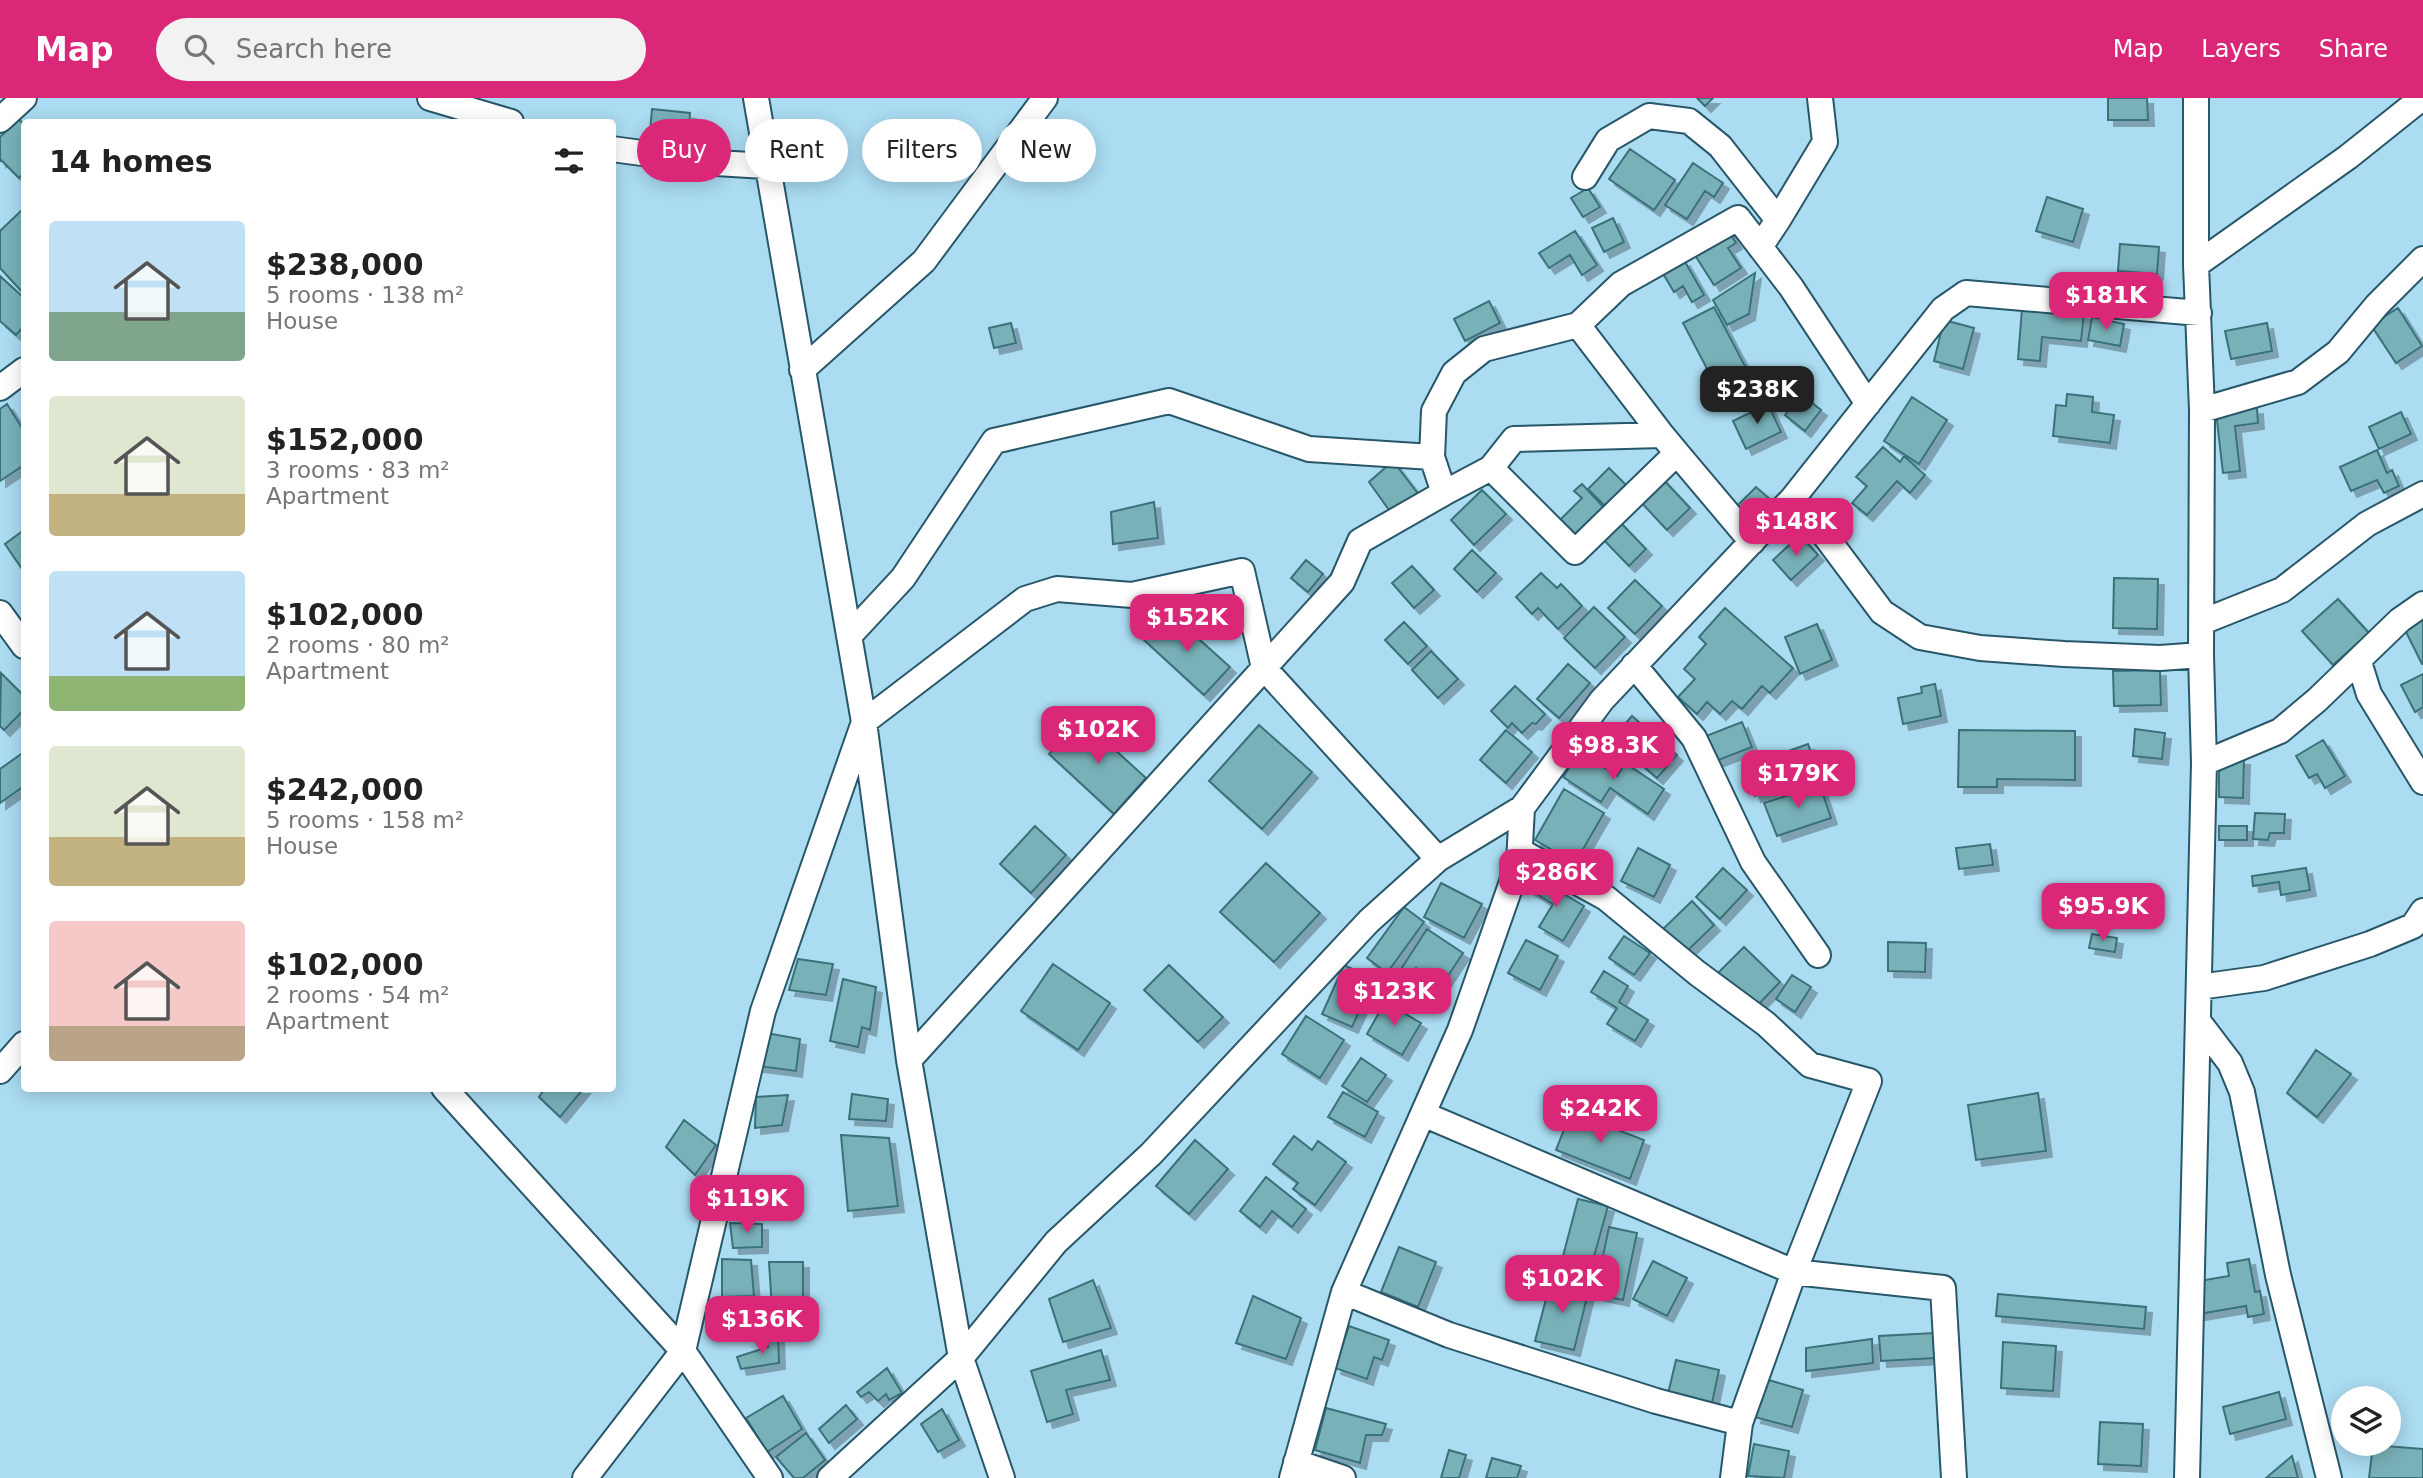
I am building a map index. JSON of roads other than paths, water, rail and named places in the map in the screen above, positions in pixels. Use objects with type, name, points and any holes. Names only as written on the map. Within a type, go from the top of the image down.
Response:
[{"type":"street","points":[[0,120],[24,98]]},
{"type":"street","points":[[430,98],[501,119]]},
{"type":"street","points":[[756,98],[759,119]]},
{"type":"street","points":[[803,370],[924,261],[1045,98]]},
{"type":"street","points":[[1760,247],[1825,142],[1820,98]]},
{"type":"street","points":[[2187,1478],[2204,763],[2201,655],[2202,411],[2196,265],[2196,98]]},
{"type":"street","points":[[2196,265],[2348,157],[2422,98]]},
{"type":"street","points":[[1585,177],[1608,140],[1649,116],[1689,121],[1720,146],[1778,220]]},
{"type":"street","points":[[616,150],[745,165]]},
{"type":"street","points":[[769,182],[864,722],[909,1060],[961,1358],[1002,1478]]},
{"type":"street","points":[[1444,493],[1432,457],[1434,411],[1454,373],[1484,349],[1578,325],[1621,284],[1738,218],[1791,287],[1868,404]]},
{"type":"street","points":[[2202,411],[2298,382],[2338,352],[2377,305],[2423,259]]},
{"type":"street","points":[[830,1478],[961,1358],[1056,1242],[1151,1154],[1369,921],[1438,859],[1522,808],[1602,699],[1793,498],[1943,309],[1966,293],[2199,313]]},
{"type":"street","points":[[1578,325],[1669,444],[1752,542]]},
{"type":"street","points":[[0,388],[21,372]]},
{"type":"street","points":[[849,636],[903,578],[994,441],[1169,401],[1309,449],[1432,457]]},
{"type":"street","points":[[909,1060],[1342,582],[1360,541],[1491,468],[1514,439],[1669,444]]},
{"type":"street","points":[[1491,468],[1575,552],[1669,444]]},
{"type":"street","points":[[2202,622],[2282,590],[2367,524],[2423,494]]},
{"type":"street","points":[[1793,498],[1823,533],[1882,612],[1920,637],[1980,648],[2050,653],[2160,658],[2201,655]]},
{"type":"street","points":[[585,1478],[684,1351],[763,1011],[864,722],[1025,599],[1057,589],[1132,595],[1242,571],[1264,668],[1438,859]]},
{"type":"street","points":[[2204,763],[2280,731],[2359,662],[2400,620],[2423,604]]},
{"type":"street","points":[[0,613],[21,642]]},
{"type":"street","points":[[2359,662],[2369,694],[2423,782]]},
{"type":"street","points":[[1634,665],[1694,738],[1754,862],[1818,955]]},
{"type":"street","points":[[1343,1478],[1294,1470],[1343,1292],[1460,1030],[1519,862],[1522,808]]},
{"type":"street","points":[[1520,850],[1606,898],[1697,973],[1766,1024],[1810,1065],[1869,1081],[1794,1272],[1740,1423],[1733,1478]]},
{"type":"street","points":[[2199,987],[2264,978],[2370,944],[2413,926],[2423,911]]},
{"type":"street","points":[[2198,1021],[2230,1063],[2242,1092],[2278,1275],[2329,1478]]},
{"type":"street","points":[[0,1071],[21,1047]]},
{"type":"street","points":[[448,1092],[684,1351],[770,1478]]},
{"type":"street","points":[[1423,1114],[1794,1272],[1943,1289],[1954,1478]]},
{"type":"street","points":[[1343,1292],[1449,1335],[1656,1401],[1740,1423]]}]
